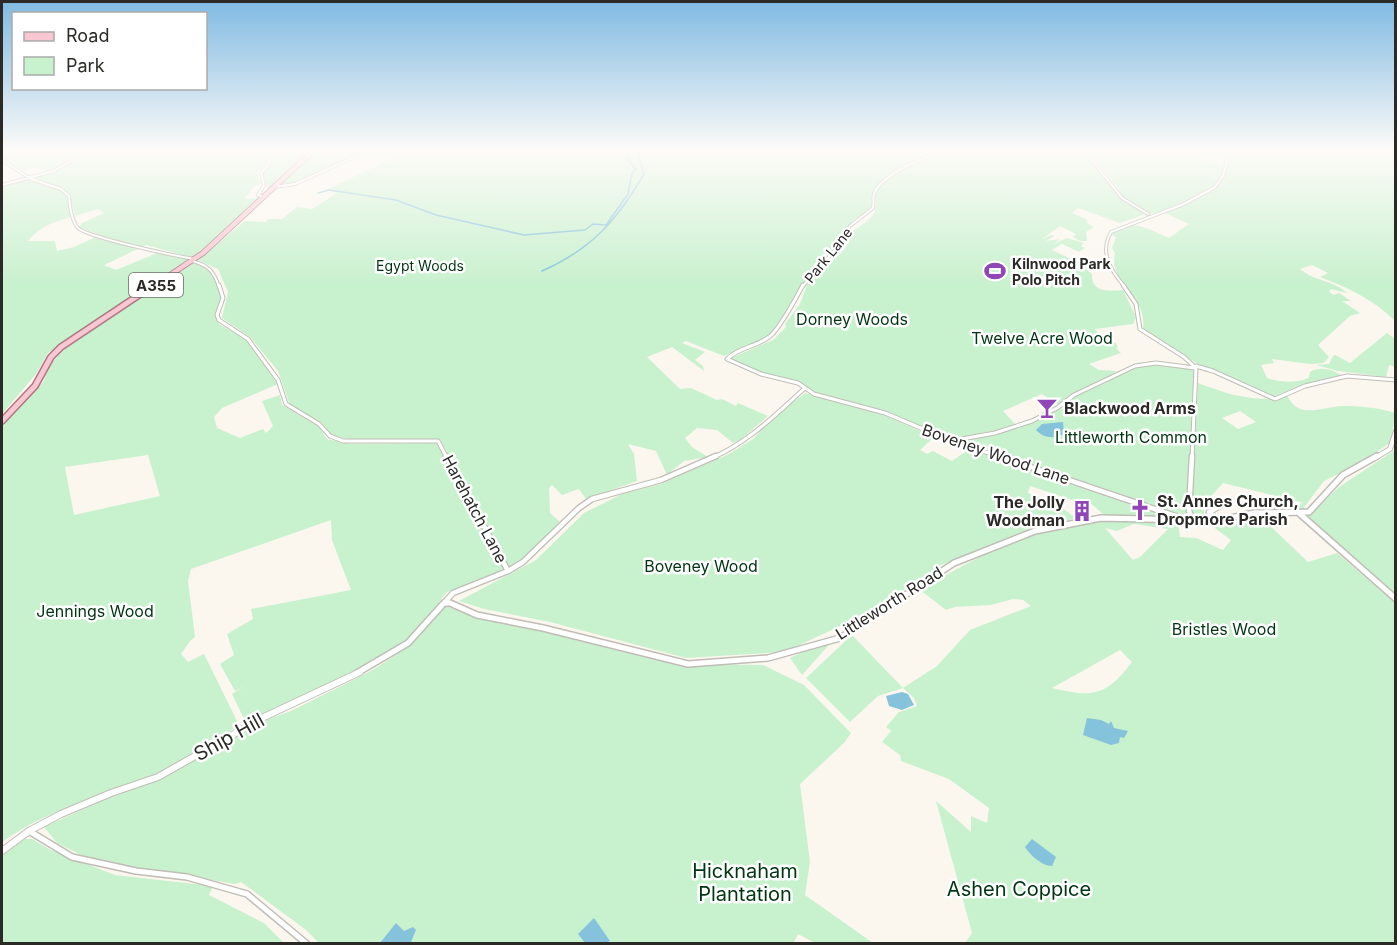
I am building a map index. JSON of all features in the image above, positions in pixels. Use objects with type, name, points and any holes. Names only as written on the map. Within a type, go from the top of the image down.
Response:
[{"type":"main road","name":"A355","points":[[2,421],[35,386],[51,357],[78,335],[194,260],[265,197]]},
{"type":"street","points":[[68,195],[72,218],[77,224],[76,228],[83,232],[99,238],[132,243],[150,251],[194,260]]},
{"type":"street","points":[[258,195],[265,197]]},
{"type":"street","name":"Park Lane","points":[[805,388],[798,383],[740,366],[726,357],[769,337],[795,301],[804,284],[836,249],[850,226],[873,208],[874,195]]},
{"type":"street","points":[[1120,195],[1149,215]]},
{"type":"street","points":[[1195,367],[1140,329],[1134,299],[1111,273],[1106,260],[1106,242],[1110,233],[1149,215],[1184,204],[1200,195]]},
{"type":"street","name":"Harehatch Lane","points":[[194,260],[206,265],[214,272],[223,298],[217,315],[219,320],[248,339],[278,380],[290,409],[319,424],[330,436],[343,441],[438,441],[508,571]]},
{"type":"street","points":[[956,440],[995,433],[1032,421],[1057,408],[1074,395],[1135,366],[1156,363],[1213,371],[1275,399],[1305,386],[1347,376],[1395,380]]},
{"type":"street","points":[[1191,521],[1195,367]]},
{"type":"street","points":[[444,603],[453,593],[508,571],[531,555],[579,508],[592,499],[661,480],[734,448],[756,432],[805,388]]},
{"type":"street","name":"Boveney Wood Lane","points":[[805,388],[814,394],[885,413],[956,440],[1191,521]]},
{"type":"street","points":[[801,392],[814,394]]},
{"type":"street","points":[[1300,514],[1309,512],[1316,506],[1343,475],[1390,449],[1395,431]]},
{"type":"street","points":[[1219,521],[1209,512],[1222,505],[1218,502],[1220,502]]},
{"type":"street","name":"Littleworth Road","points":[[444,603],[450,603],[477,615],[543,628],[688,664],[768,658],[840,638],[954,563],[1020,536],[1101,518],[1207,523],[1254,513],[1300,514]]},
{"type":"street","points":[[1300,514],[1395,599]]},
{"type":"street","name":"Ship Hill","points":[[2,851],[29,831],[111,793],[158,777],[264,717],[341,682],[391,655],[408,643],[444,603]]},
{"type":"street","points":[[29,831],[72,857],[136,871],[187,877],[247,894],[307,944]]},
{"type":"green space","points":[[2,195],[65,195],[68,198],[71,217],[42,228],[28,241],[55,241],[57,251],[74,247],[100,235],[79,227],[82,223],[104,213],[98,209],[75,216],[67,195],[248,195],[245,199],[261,198],[224,234],[194,258],[146,245],[104,265],[116,270],[157,253],[192,260],[114,311],[109,311],[48,353],[36,374],[2,414]]},
{"type":"green space","name":"Egypt Woods","points":[[334,195],[873,195],[867,213],[853,220],[835,249],[804,283],[768,337],[724,356],[686,341],[682,343],[705,352],[695,360],[703,366],[704,371],[672,347],[647,357],[680,389],[691,388],[717,400],[722,399],[736,406],[738,403],[768,416],[740,440],[733,443],[717,430],[697,428],[685,438],[692,447],[708,457],[684,461],[667,475],[656,451],[628,444],[634,454],[637,481],[586,499],[579,489],[562,495],[552,485],[549,488],[550,513],[560,522],[526,556],[510,567],[440,439],[358,441],[333,436],[321,422],[290,405],[278,371],[250,337],[222,318],[228,292],[218,269],[198,260],[245,221],[266,222],[268,219],[282,219],[297,207],[312,209]]},
{"type":"green space","points":[[874,195],[1119,195],[1146,214],[1120,223],[1078,208],[1072,213],[1086,219],[1088,224],[1094,227],[1086,232],[1087,241],[1080,241],[1073,237],[1076,234],[1060,226],[1042,239],[1052,235],[1054,236],[1046,241],[1060,239],[1053,244],[1067,238],[1084,243],[1081,246],[1085,248],[1079,252],[1062,244],[1052,250],[1078,262],[1092,274],[1094,285],[1098,288],[1123,290],[1136,317],[1133,324],[1095,329],[1104,341],[1116,343],[1118,347],[1116,348],[1121,353],[1089,364],[1099,370],[1117,371],[1103,381],[1070,395],[1059,405],[1042,394],[1003,411],[1017,426],[953,439],[942,437],[885,414],[819,396],[786,380],[754,371],[733,361],[731,358],[773,340],[786,327],[785,324],[800,304],[807,285],[843,251],[849,242],[851,232],[871,217],[876,201]]},
{"type":"green space","points":[[1122,195],[1395,195],[1395,321],[1360,295],[1320,277],[1328,273],[1312,265],[1300,269],[1342,289],[1347,293],[1331,289],[1329,292],[1334,295],[1339,293],[1351,301],[1342,301],[1360,313],[1350,316],[1318,345],[1329,357],[1324,363],[1310,364],[1272,359],[1274,363],[1261,365],[1267,378],[1277,381],[1300,381],[1309,377],[1310,372],[1322,369],[1331,370],[1342,376],[1294,388],[1273,397],[1198,364],[1143,330],[1140,307],[1117,273],[1114,264],[1115,253],[1112,248],[1116,237],[1112,235],[1124,226],[1147,228],[1169,238],[1189,224],[1163,212],[1148,214]]},
{"type":"green space","name":"Jennings Wood","points":[[193,263],[205,267],[213,275],[222,297],[216,314],[219,324],[247,340],[278,384],[222,408],[214,417],[217,428],[240,438],[263,429],[266,433],[273,426],[262,401],[280,395],[282,405],[319,427],[327,439],[351,444],[437,443],[469,506],[504,565],[502,571],[447,592],[415,632],[390,653],[292,703],[246,723],[232,694],[244,686],[235,691],[220,664],[234,655],[227,634],[253,619],[251,609],[351,590],[332,540],[331,520],[191,569],[188,581],[195,637],[181,654],[188,662],[204,654],[239,725],[159,773],[54,813],[2,842],[2,423],[43,382],[50,365],[64,349],[83,334]],"holes":[[[148,455],[160,496],[74,515],[65,467]]]},
{"type":"green space","points":[[1387,333],[1395,339],[1396,367],[1389,365],[1386,377],[1338,371],[1316,365],[1329,364],[1335,355],[1350,363]]},
{"type":"green space","name":"Littleworth Common","points":[[1137,366],[1193,369],[1194,372],[1189,518],[1185,519],[962,440],[1019,428],[1055,411],[1073,397],[1106,383],[1119,374]]},
{"type":"green space","points":[[1198,383],[1230,394],[1254,398],[1276,398],[1287,395],[1298,408],[1305,410],[1351,406],[1395,413],[1391,442],[1361,463],[1324,481],[1302,510],[1245,510],[1304,503],[1223,483],[1204,504],[1204,518],[1195,517],[1191,509]],"holes":[[[1240,411],[1256,422],[1238,429],[1222,418]]]},
{"type":"green space","name":"Boveney Wood","points":[[805,393],[884,415],[934,437],[920,450],[927,454],[933,451],[952,461],[968,450],[962,443],[1182,520],[1105,516],[1086,499],[1081,503],[1030,486],[1028,493],[1058,505],[1076,518],[1024,532],[941,565],[871,612],[784,652],[686,658],[459,601],[536,560],[584,513],[622,494],[661,484],[729,454],[753,439],[774,417]]},
{"type":"green space","points":[[1395,450],[1395,596],[1307,518],[1339,487]]},
{"type":"green space","points":[[1094,518],[1178,522],[1180,537],[1196,538],[1223,550],[1231,540],[1212,526],[1262,518],[1308,562],[1337,553],[1395,603],[1395,943],[965,943],[972,933],[936,801],[971,832],[971,816],[987,823],[989,808],[949,779],[901,761],[900,755],[882,742],[891,731],[886,727],[899,712],[917,706],[914,698],[903,688],[937,666],[970,630],[1031,606],[1023,600],[1013,599],[991,605],[955,607],[946,610],[920,590],[984,555],[1033,536]],"holes":[[[1134,524],[1168,529],[1140,557],[1133,560],[1105,528],[1117,531]],[[1120,650],[1132,662],[1106,688],[1088,693],[1052,688]]]},
{"type":"green space","name":"Hicknaham Plantation","points":[[446,606],[469,615],[673,664],[763,665],[804,685],[851,733],[844,743],[800,784],[810,862],[805,895],[873,943],[815,943],[798,934],[793,944],[319,943],[306,930],[241,882],[235,884],[115,866],[89,859],[57,843],[44,827],[110,797],[159,780],[260,722],[291,711],[371,671],[405,649]]},
{"type":"green space","points":[[852,635],[903,688],[878,696],[850,722],[806,678]]},
{"type":"green space","points":[[836,637],[802,675],[790,658]]},
{"type":"green space","points":[[25,839],[32,839],[51,850],[115,875],[213,886],[209,895],[264,923],[284,943],[2,944],[2,855]]},
{"type":"water","points":[[1063,422],[1064,433],[1057,437],[1046,436],[1036,430],[1042,424]]},
{"type":"water","points":[[902,692],[908,694],[914,705],[902,710],[889,706],[886,696]]},
{"type":"water","points":[[1087,718],[1109,724],[1111,721],[1114,728],[1128,731],[1124,738],[1120,737],[1119,743],[1111,745],[1083,735]]},
{"type":"water","points":[[1032,839],[1056,857],[1052,866],[1040,862],[1027,850],[1025,847]]},
{"type":"water","points":[[594,918],[610,941],[585,943],[578,934]]},
{"type":"water","points":[[396,923],[404,931],[413,927],[416,930],[411,942],[380,943]]},
{"type":"waterway","points":[[363,195],[396,200],[436,215],[524,235],[585,230],[593,224],[606,225],[627,195]]},
{"type":"waterway","points":[[542,271],[589,243],[613,219],[631,195]]},
{"type":"place","name":"Kilnwood Park Polo Pitch","points":[[995,271]]},
{"type":"place","name":"Blackwood Arms","points":[[1047,408]]},
{"type":"place","name":"St. Annes Church, Dropmore Parish","points":[[1140,510]]},
{"type":"place","name":"The Jolly Woodman","points":[[1082,511]]},
{"type":"park label","name":"Dorney Woods","points":[[852,319]]},
{"type":"park label","name":"Twelve Acre Wood","points":[[1042,338]]},
{"type":"park label","name":"Bristles Wood","points":[[1224,629]]},
{"type":"park label","name":"Ashen Coppice","points":[[1019,889]]}]
